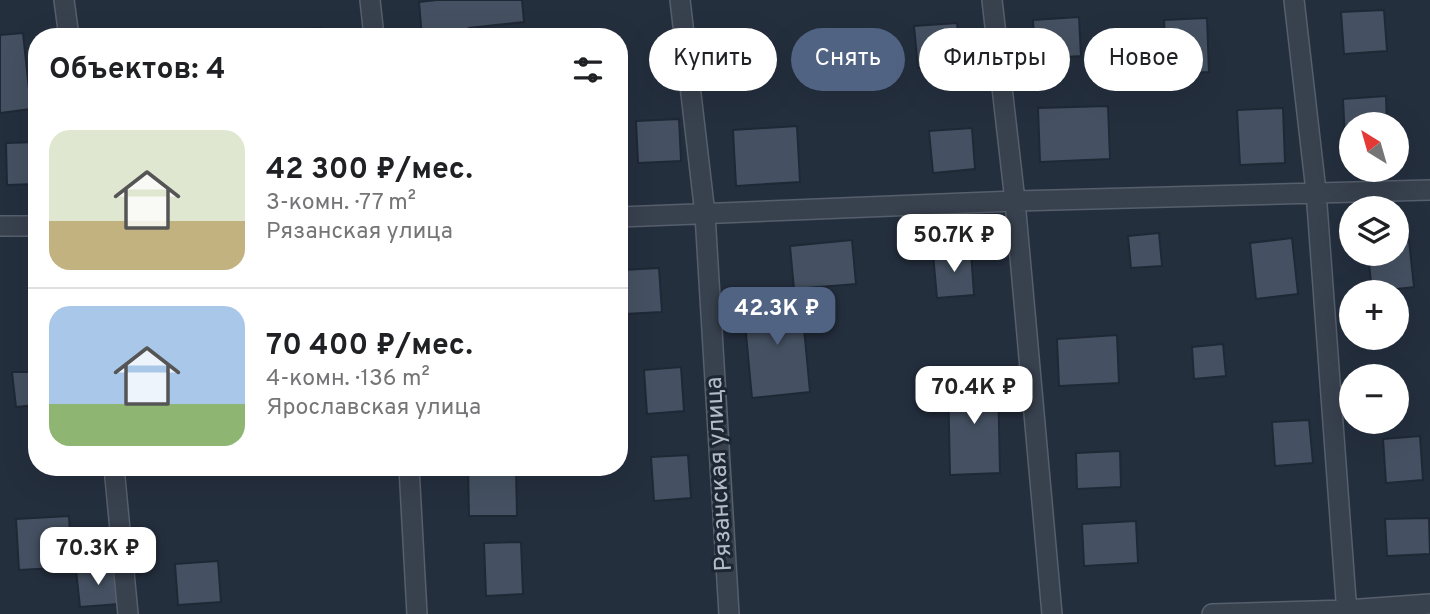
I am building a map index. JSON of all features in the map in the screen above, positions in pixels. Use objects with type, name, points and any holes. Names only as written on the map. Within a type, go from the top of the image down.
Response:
[{"type":"street","points":[[64,0],[68,28]]},
{"type":"street","points":[[370,0],[373,28]]},
{"type":"street","name":"Рязанская улица","points":[[680,0],[705,215],[729,614]]},
{"type":"street","points":[[992,0],[1015,201],[1052,614]]},
{"type":"street","points":[[1294,0],[1316,191],[1347,612]]},
{"type":"street","points":[[628,217],[1015,201],[1430,190]]},
{"type":"street","points":[[0,226],[28,226]]},
{"type":"street","points":[[115,476],[128,614]]},
{"type":"street","points":[[409,476],[416,614]]},
{"type":"street","points":[[1212,614],[1347,612],[1430,604]]},
{"type":"building","points":[[522,0],[524,22],[469,28],[421,28],[419,2]]},
{"type":"building","points":[[1384,10],[1387,51],[1344,54],[1341,12]]},
{"type":"building","points":[[1079,17],[1081,56],[1070,57],[1070,28],[1033,28],[1033,20]]},
{"type":"building","points":[[1207,18],[1209,72],[1203,72],[1203,28],[1164,28],[1164,20]]},
{"type":"building","points":[[957,23],[957,28],[919,28],[918,68],[914,26]]},
{"type":"building","points":[[23,33],[28,109],[0,113],[0,35]]},
{"type":"building","points":[[1386,96],[1387,112],[1344,112],[1343,99]]},
{"type":"building","points":[[1108,106],[1110,159],[1040,162],[1038,108]]},
{"type":"building","points":[[1283,108],[1285,163],[1240,165],[1237,110]]},
{"type":"building","points":[[679,119],[681,161],[638,163],[636,121]]},
{"type":"building","points":[[797,126],[800,182],[736,186],[733,130]]},
{"type":"building","points":[[972,128],[975,169],[933,173],[929,131]]},
{"type":"building","points":[[28,142],[28,184],[7,185],[6,143]]},
{"type":"building","points":[[1159,233],[1162,266],[1131,268],[1128,236]]},
{"type":"building","points":[[1292,238],[1298,294],[1256,299],[1250,243]]},
{"type":"building","points":[[852,240],[856,284],[794,289],[790,246]]},
{"type":"building","points":[[1409,240],[1414,287],[1409,288],[1409,280],[1371,280],[1369,266],[1409,266]]},
{"type":"building","points":[[971,251],[974,295],[937,298],[933,254]]},
{"type":"building","points":[[659,268],[662,312],[628,314],[628,270]]},
{"type":"building","points":[[801,296],[810,392],[752,398],[743,302]]},
{"type":"building","points":[[1117,335],[1119,383],[1059,386],[1057,339]]},
{"type":"building","points":[[1223,344],[1226,376],[1194,379],[1192,347]]},
{"type":"building","points":[[681,367],[684,411],[647,414],[644,370]]},
{"type":"building","points":[[12,372],[28,372],[28,406],[16,407]]},
{"type":"building","points":[[998,377],[1000,473],[950,475],[948,378]]},
{"type":"building","points":[[1309,420],[1313,463],[1275,466],[1272,422]]},
{"type":"building","points":[[1420,436],[1423,480],[1386,483],[1383,439]]},
{"type":"building","points":[[1120,451],[1121,487],[1077,489],[1076,453]]},
{"type":"building","points":[[688,455],[691,498],[654,501],[651,457]]},
{"type":"building","points":[[468,476],[516,476],[517,516],[469,516]]},
{"type":"building","points":[[69,516],[72,567],[19,570],[16,519]]},
{"type":"building","points":[[1429,518],[1430,554],[1387,556],[1385,519]]},
{"type":"building","points":[[1136,521],[1138,563],[1084,566],[1082,524]]},
{"type":"building","points":[[521,542],[523,594],[486,596],[484,543]]},
{"type":"building","points":[[218,561],[221,602],[178,605],[175,564]]},
{"type":"building","points":[[116,568],[119,604],[80,607],[76,570]]}]
